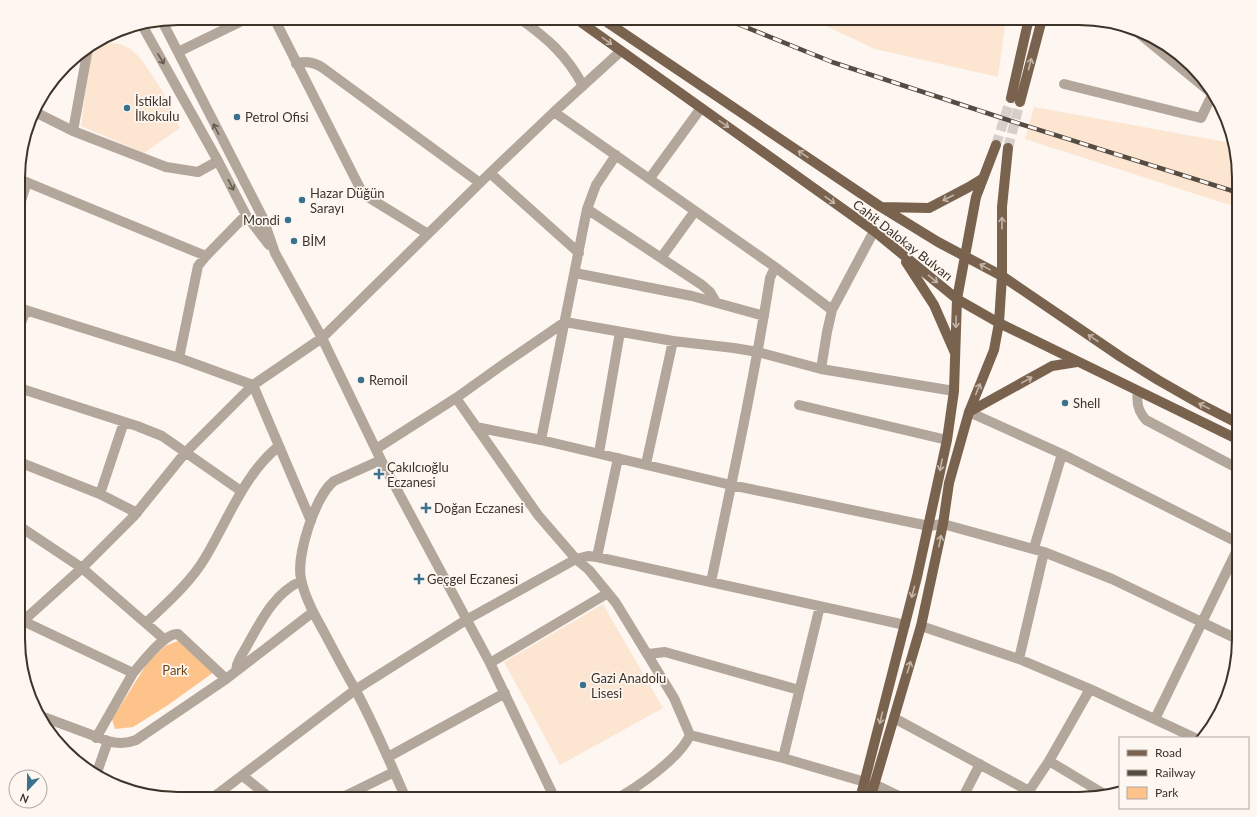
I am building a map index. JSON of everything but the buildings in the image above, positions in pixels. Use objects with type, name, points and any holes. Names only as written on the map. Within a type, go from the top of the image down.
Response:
[{"type":"main road","name":"Cahit Dalokay Bulvarı","points":[[585,25],[874,231],[957,299],[999,323],[1232,437]]},
{"type":"main road","name":"Cahit Dalokay Bulvarı","points":[[611,25],[881,207],[938,242],[1002,276],[1115,353],[1158,380],[1232,420]]},
{"type":"main road","points":[[1028,25],[1016,100],[1040,25]]},
{"type":"main road","points":[[870,792],[869,783],[929,526],[947,440],[954,391],[957,299],[976,197],[996,145]]},
{"type":"main road","points":[[864,792],[869,783],[894,718],[921,626],[943,524],[949,483],[969,412],[994,350],[999,323],[1002,276],[1002,207],[1008,148]]},
{"type":"main road","points":[[881,207],[929,208],[982,179]]},
{"type":"main road","points":[[900,253],[934,305],[956,356]]},
{"type":"main road","points":[[969,412],[1052,366],[1077,362]]},
{"type":"street","points":[[164,25],[263,218],[275,253]]},
{"type":"street","points":[[178,52],[234,25]]},
{"type":"street","points":[[277,25],[363,194],[428,234]]},
{"type":"street","points":[[529,25],[559,50],[573,68],[583,86]]},
{"type":"street","points":[[144,29],[218,161],[246,215],[275,253],[322,338],[381,460],[490,663],[552,792]]},
{"type":"street","points":[[1152,45],[1197,81]]},
{"type":"street","points":[[25,618],[82,568],[137,513],[185,453],[252,385],[322,338],[490,173],[621,51]]},
{"type":"street","points":[[73,131],[87,56]]},
{"type":"street","points":[[296,64],[308,62],[315,63],[323,68],[480,183]]},
{"type":"street","points":[[1064,84],[1201,118],[1211,101]]},
{"type":"street","points":[[650,178],[701,108]]},
{"type":"street","points":[[554,112],[775,267],[832,310]]},
{"type":"street","points":[[39,115],[73,131],[166,167],[198,172],[218,161]]},
{"type":"street","points":[[540,440],[587,209],[596,185],[616,155]]},
{"type":"street","points":[[490,173],[579,253]]},
{"type":"street","points":[[25,182],[206,256]]},
{"type":"street","points":[[587,209],[706,288],[716,302]]},
{"type":"street","points":[[661,258],[696,211]]},
{"type":"street","points":[[179,358],[198,266],[246,215]]},
{"type":"street","points":[[822,369],[826,332],[832,310],[874,231]]},
{"type":"street","points":[[711,582],[735,472],[758,352],[770,278],[775,267]]},
{"type":"street","points":[[575,273],[716,302],[764,316]]},
{"type":"street","points":[[25,310],[179,358],[252,385],[311,521]]},
{"type":"street","points":[[376,449],[456,398],[565,322],[673,341],[758,352],[822,369],[954,391]]},
{"type":"street","points":[[599,454],[620,332]]},
{"type":"street","points":[[646,464],[673,341]]},
{"type":"street","points":[[25,390],[162,436],[241,491]]},
{"type":"street","points":[[1138,392],[1138,407],[1146,420],[1232,465]]},
{"type":"street","points":[[456,398],[538,515],[576,559],[589,570],[608,593],[648,654],[674,698],[690,735],[688,741],[675,756],[627,792]]},
{"type":"street","points":[[799,405],[947,440]]},
{"type":"street","points":[[969,412],[1062,454],[1232,539]]},
{"type":"street","points":[[100,494],[124,422]]},
{"type":"street","points":[[476,427],[646,464],[731,485],[929,526],[943,524],[1039,550],[1112,579],[1232,637]]},
{"type":"street","points":[[146,624],[199,568],[241,491],[259,465],[279,446]]},
{"type":"street","points":[[1019,659],[1039,550],[1062,454]]},
{"type":"street","points":[[597,557],[618,458]]},
{"type":"street","points":[[381,460],[334,481],[328,486],[323,493],[311,521],[301,554],[300,568],[301,581],[313,612],[356,690],[403,792]]},
{"type":"street","points":[[25,464],[100,494],[137,513]]},
{"type":"street","points":[[25,530],[82,568],[164,639]]},
{"type":"street","points":[[220,792],[356,690],[466,620],[576,559],[588,556],[905,625]]},
{"type":"street","points":[[1155,719],[1232,560]]},
{"type":"street","points":[[236,670],[240,658],[272,604],[283,592],[301,581]]},
{"type":"street","points":[[490,663],[608,593]]},
{"type":"street","points":[[783,758],[820,606]]},
{"type":"street","points":[[49,720],[113,743],[125,743],[136,740],[226,679],[313,612]]},
{"type":"street","points":[[25,624],[133,672]]},
{"type":"street","points":[[921,626],[1019,659],[1090,689],[1193,737]]},
{"type":"street","points":[[96,738],[133,672],[164,639],[174,634],[178,634],[226,679]]},
{"type":"street","points":[[648,654],[665,652],[799,690]]},
{"type":"street","points":[[1030,792],[1090,689]]},
{"type":"street","points":[[388,757],[505,693]]},
{"type":"street","points":[[894,718],[980,764],[1023,792]]},
{"type":"street","points":[[690,735],[783,758],[869,783],[889,792]]},
{"type":"street","points":[[98,769],[108,741]]},
{"type":"street","points":[[1049,761],[1099,791]]},
{"type":"street","points":[[966,792],[980,764]]},
{"type":"street","points":[[353,792],[394,772]]},
{"type":"street","points":[[242,776],[263,792]]},
{"type":"shaded area","points":[[824,25],[1005,25],[998,77],[875,49]]},
{"type":"shaded area","name":"İstiklal İlkokulu","points":[[108,43],[120,44],[131,49],[142,60],[162,90],[180,128],[144,153],[81,126],[90,53]]},
{"type":"shaded area","points":[[1034,107],[1228,142],[1232,168],[1232,206],[1025,139]]},
{"type":"shaded area","name":"Gazi Anadolu Lisesi","points":[[603,604],[663,708],[560,765],[504,662]]},
{"type":"green space","name":"Park","points":[[180,640],[214,672],[168,705],[133,727],[115,729],[112,719],[148,662],[165,646]]},
{"type":"tunnel","points":[[996,145],[1011,98]]},
{"type":"tunnel","points":[[1008,148],[1020,102]]},
{"type":"railway","points":[[740,25],[832,62],[1008,120],[1232,191]]},
{"type":"place","name":"İstiklal İlkokulu","points":[[127,108]]},
{"type":"place","name":"Petrol Ofisi","points":[[237,117]]},
{"type":"place","name":"Hazar Düğün Sarayı","points":[[302,200]]},
{"type":"place","name":"Mondi","points":[[288,220]]},
{"type":"place","name":"BİM","points":[[294,241]]},
{"type":"place","name":"Remoil","points":[[361,380]]},
{"type":"place","name":"Shell","points":[[1065,403]]},
{"type":"place","name":"Çakılcıoğlu Eczanesi","points":[[379,474]]},
{"type":"place","name":"Doğan Eczanesi","points":[[426,508]]},
{"type":"place","name":"Geçgel Eczanesi","points":[[419,579]]},
{"type":"place","name":"Gazi Anadolu Lisesi","points":[[583,685]]}]
